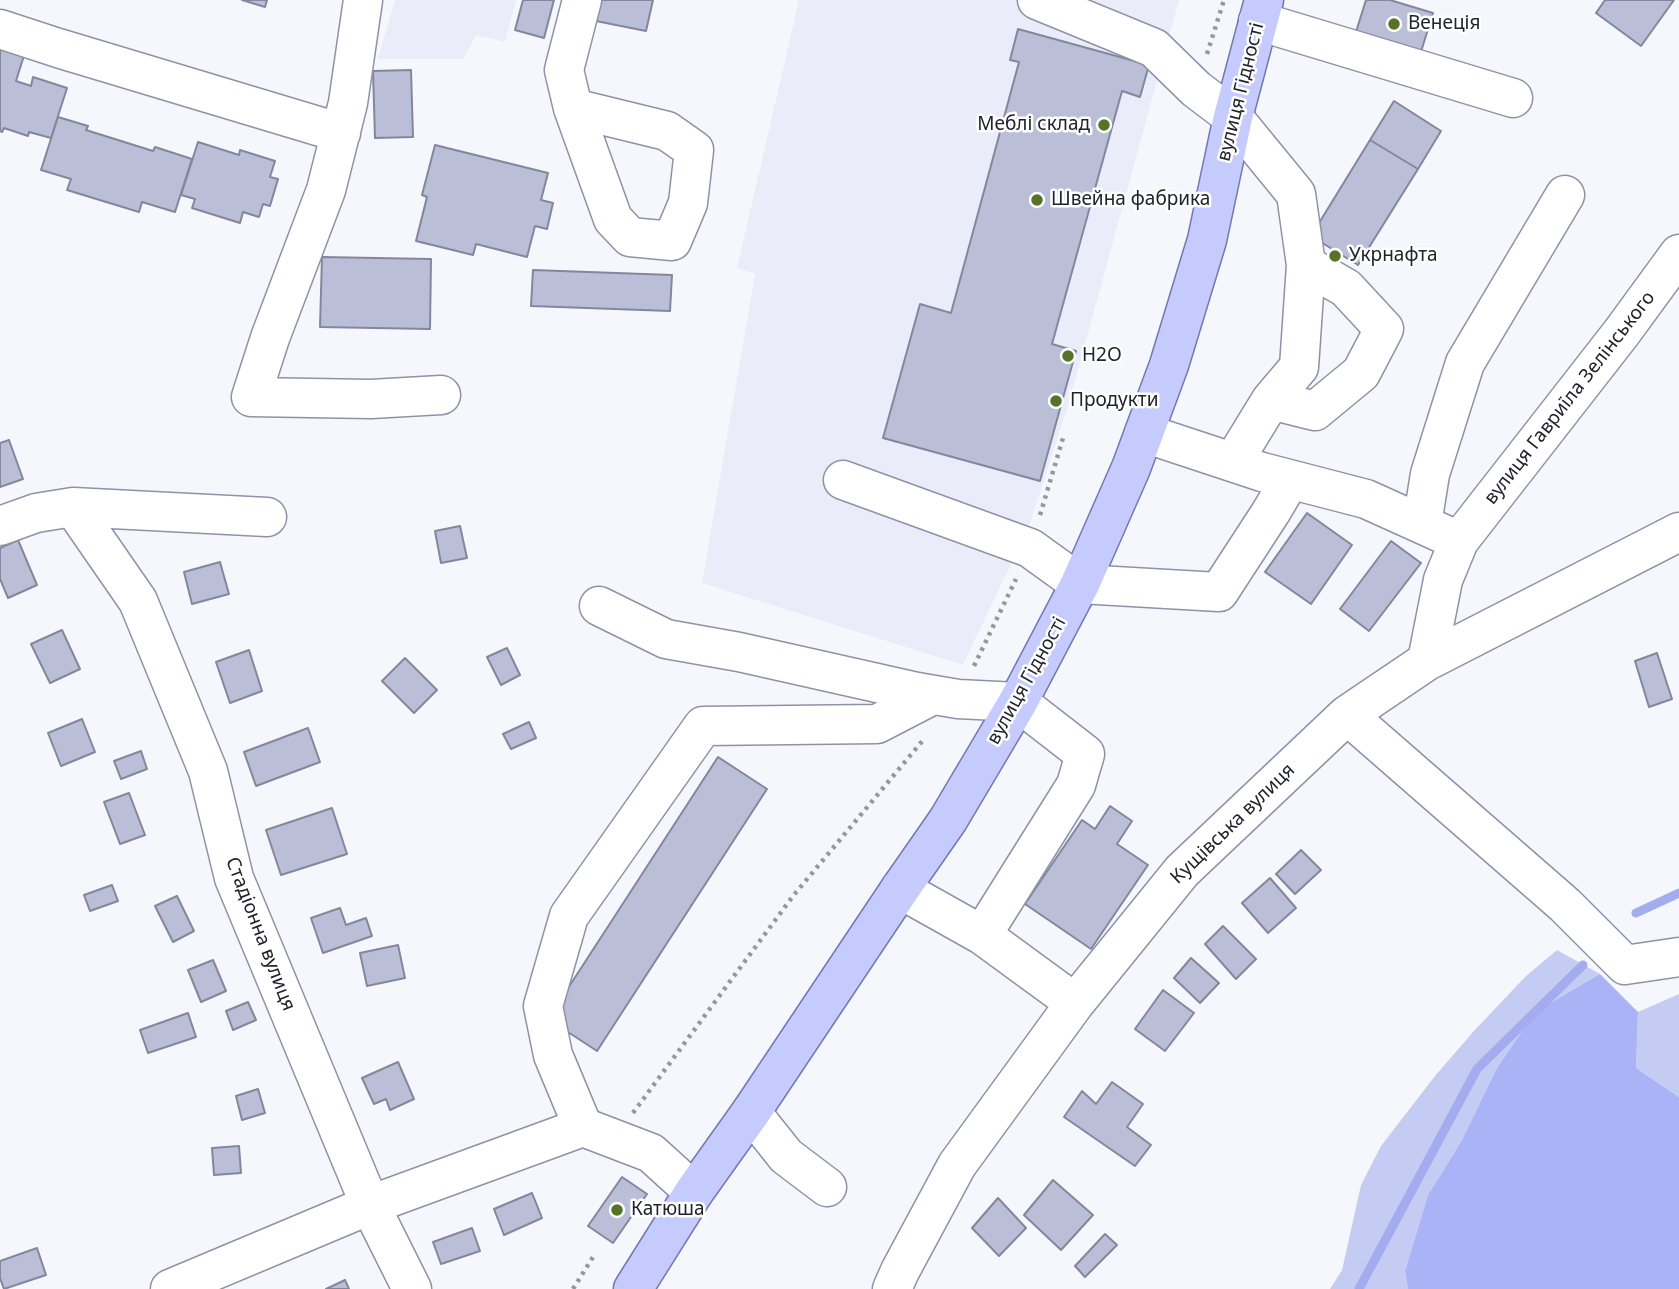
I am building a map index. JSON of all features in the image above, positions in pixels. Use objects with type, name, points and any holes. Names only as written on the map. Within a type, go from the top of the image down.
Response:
[{"type":"main road","name":"вулиця Гідності","points":[[633,1289],[694,1192],[948,820],[1018,702],[1080,584],[1131,468],[1169,365],[1207,240],[1233,117],[1261,11]]},
{"type":"street","points":[[363,0],[348,103],[326,190],[270,338],[251,397],[371,399],[441,395]]},
{"type":"street","points":[[573,108],[564,70],[582,0]]},
{"type":"street","points":[[1037,0],[1154,48],[1196,89],[1233,117],[1296,194],[1306,265],[1299,367],[1271,400],[1233,463]]},
{"type":"street","points":[[1261,11],[1513,98]]},
{"type":"street","points":[[0,29],[341,133]]},
{"type":"street","points":[[1422,524],[1430,474],[1465,363],[1565,195]]},
{"type":"street","name":"вулиця Гавриїла Зелінського","points":[[1427,661],[1443,580],[1459,541],[1622,332],[1679,254]]},
{"type":"street","points":[[1271,400],[1315,411],[1361,373],[1384,329],[1346,288],[1306,265]]},
{"type":"street","points":[[1144,433],[1290,480],[1366,499],[1459,541]]},
{"type":"street","points":[[843,480],[1030,548],[1080,584],[1219,592],[1290,480]]},
{"type":"street","points":[[0,526],[36,513],[73,507],[267,517]]},
{"type":"street","name":"Стадіонна вулиця","points":[[73,507],[138,601],[208,771],[234,878],[370,1205],[412,1289]]},
{"type":"street","name":"Кущівська вулиця","points":[[892,1289],[957,1165],[1075,1003],[1182,870],[1347,715],[1427,661],[1679,532]]},
{"type":"street","points":[[598,606],[666,639],[739,652],[945,697],[1018,702],[1085,754],[1076,785],[982,934]]},
{"type":"street","points":[[598,1133],[553,1055],[543,1006],[569,916],[704,726],[877,724],[945,697]]},
{"type":"street","points":[[1347,715],[1566,905],[1625,965],[1679,957]]},
{"type":"street","points":[[900,889],[982,934],[1075,1003]]},
{"type":"street","points":[[751,1112],[786,1156],[827,1187]]},
{"type":"street","points":[[170,1289],[370,1205],[598,1133],[652,1153],[694,1192]]},
{"type":"path","points":[[1196,89],[1224,0]]},
{"type":"path","points":[[598,1133],[793,896],[945,697],[1001,612],[1030,548],[1063,438]]},
{"type":"path","points":[[573,1289],[593,1257]]},
{"type":"shaded area","points":[[395,0],[516,0],[505,42],[476,35],[463,59],[378,59]]},
{"type":"shaded area","points":[[799,0],[1179,0],[1069,403],[1029,526],[963,665],[702,583],[755,274],[737,268]]},
{"type":"shaded area","points":[[1557,950],[1600,974],[1535,1012],[1497,1068],[1461,1142],[1428,1195],[1405,1271],[1408,1289],[1330,1289],[1342,1270],[1361,1185],[1381,1146],[1473,1032],[1526,976]]},
{"type":"shaded area","points":[[1600,974],[1638,1012],[1636,1068],[1679,1097],[1679,1289],[1408,1289],[1405,1271],[1428,1195],[1461,1142],[1497,1068],[1535,1012]]},
{"type":"shaded area","points":[[1679,994],[1679,1097],[1636,1068],[1638,1012]]},
{"type":"building","points":[[242,0],[267,0],[265,7]]},
{"type":"building","points":[[523,0],[554,0],[544,38],[515,30]]},
{"type":"building","points":[[595,0],[653,0],[646,31],[591,20]]},
{"type":"building","name":"Венеція","points":[[1366,0],[1390,0],[1433,13],[1420,55],[1355,35]]},
{"type":"building","points":[[1605,0],[1674,0],[1641,46],[1596,13]]},
{"type":"building","name":"Швейна фабрика","points":[[1018,29],[1149,65],[1140,97],[1122,91],[1052,344],[1076,351],[1040,481],[883,438],[920,304],[951,313],[1019,62],[1010,60]]},
{"type":"building","points":[[0,37],[27,46],[16,81],[31,86],[33,77],[67,88],[51,138],[29,132],[28,136],[4,128],[0,131]]},
{"type":"building","points":[[411,70],[413,137],[375,138],[373,71]]},
{"type":"building","points":[[1394,101],[1441,131],[1418,169],[1370,140]]},
{"type":"building","points":[[58,117],[88,126],[86,130],[153,151],[155,147],[192,159],[175,212],[142,202],[139,212],[67,190],[71,179],[41,170]]},
{"type":"building","points":[[1370,140],[1418,169],[1358,265],[1311,236]]},
{"type":"building","points":[[198,142],[239,155],[240,150],[275,161],[270,177],[278,179],[270,206],[263,204],[259,217],[243,212],[240,223],[192,208],[195,199],[181,195]]},
{"type":"building","points":[[435,145],[548,173],[541,200],[553,203],[547,229],[535,226],[527,257],[476,244],[473,255],[416,241],[427,197],[422,195]]},
{"type":"building","points":[[322,257],[431,259],[430,329],[320,327]]},
{"type":"building","points":[[533,270],[672,275],[670,311],[531,306]]},
{"type":"building","points":[[9,440],[23,479],[0,487],[0,443]]},
{"type":"building","points":[[1307,513],[1352,545],[1311,604],[1265,572]]},
{"type":"building","points":[[460,526],[467,558],[441,563],[435,531]]},
{"type":"building","points":[[18,540],[37,585],[8,598],[0,579],[0,548]]},
{"type":"building","points":[[1391,541],[1421,563],[1369,631],[1340,609]]},
{"type":"building","points":[[220,562],[229,594],[192,604],[184,572]]},
{"type":"building","points":[[62,630],[80,669],[50,683],[31,644]]},
{"type":"building","points":[[507,648],[520,675],[501,685],[487,657]]},
{"type":"building","points":[[249,650],[262,691],[230,703],[216,662]]},
{"type":"building","points":[[1657,653],[1672,699],[1649,707],[1635,661]]},
{"type":"building","points":[[405,658],[437,690],[414,713],[382,681]]},
{"type":"building","points":[[82,719],[95,752],[61,766],[48,733]]},
{"type":"building","points":[[529,722],[536,738],[511,749],[503,734]]},
{"type":"building","points":[[308,728],[320,762],[256,786],[244,752]]},
{"type":"building","points":[[141,751],[147,769],[121,779],[114,761]]},
{"type":"building","points":[[718,757],[767,789],[597,1051],[548,1019]]},
{"type":"building","points":[[129,793],[145,835],[120,844],[104,802]]},
{"type":"building","points":[[1110,806],[1132,821],[1117,844],[1148,865],[1091,949],[1025,904],[1082,820],[1095,829]]},
{"type":"building","points":[[332,808],[347,854],[281,875],[266,830]]},
{"type":"building","points":[[1301,850],[1321,870],[1295,894],[1276,874]]},
{"type":"building","points":[[1270,878],[1296,908],[1268,933],[1242,903]]},
{"type":"building","points":[[112,885],[118,901],[90,911],[84,895]]},
{"type":"building","points":[[177,896],[194,931],[173,942],[155,906]]},
{"type":"building","points":[[340,908],[346,925],[366,918],[372,936],[323,953],[311,918]]},
{"type":"building","points":[[1223,926],[1256,959],[1236,979],[1205,944]]},
{"type":"building","points":[[398,945],[405,978],[367,986],[360,953]]},
{"type":"building","points":[[1191,958],[1219,983],[1200,1003],[1174,978]]},
{"type":"building","points":[[213,960],[226,991],[201,1002],[188,970]]},
{"type":"building","points":[[1163,990],[1194,1013],[1165,1051],[1135,1029]]},
{"type":"building","points":[[248,1002],[256,1020],[233,1030],[226,1011]]},
{"type":"building","points":[[188,1013],[196,1037],[148,1053],[140,1030]]},
{"type":"building","points":[[398,1062],[414,1099],[390,1110],[386,1099],[374,1104],[362,1078]]},
{"type":"building","points":[[1112,1082],[1143,1104],[1127,1127],[1151,1145],[1135,1166],[1064,1117],[1082,1091],[1096,1104]]},
{"type":"building","points":[[258,1089],[265,1113],[242,1120],[236,1096]]},
{"type":"building","points":[[239,1146],[241,1173],[214,1175],[212,1148]]},
{"type":"building","name":"Катюша","points":[[622,1177],[647,1194],[613,1243],[588,1226]]},
{"type":"building","points":[[1053,1180],[1093,1215],[1061,1250],[1024,1215]]},
{"type":"building","points":[[532,1193],[542,1218],[504,1235],[494,1209]]},
{"type":"building","points":[[998,1198],[1026,1228],[999,1256],[972,1228]]},
{"type":"building","points":[[472,1228],[480,1251],[441,1264],[433,1242]]},
{"type":"building","points":[[1105,1234],[1117,1245],[1085,1277],[1075,1266]]},
{"type":"building","points":[[37,1248],[46,1275],[4,1289],[0,1278],[0,1261]]},
{"type":"building","points":[[345,1280],[349,1289],[326,1289]]},
{"type":"waterway","points":[[1636,913],[1679,893]]},
{"type":"waterway","points":[[1359,1289],[1477,1069],[1583,965]]},
{"type":"place","name":"Венеція","points":[[1394,24]]},
{"type":"place","name":"Меблі склад","points":[[1104,125]]},
{"type":"place","name":"Швейна фабрика","points":[[1037,200]]},
{"type":"place","name":"Укрнафта","points":[[1335,256]]},
{"type":"place","name":"H2O","points":[[1068,356]]},
{"type":"place","name":"Продукти","points":[[1056,401]]},
{"type":"place","name":"Катюша","points":[[617,1210]]}]
